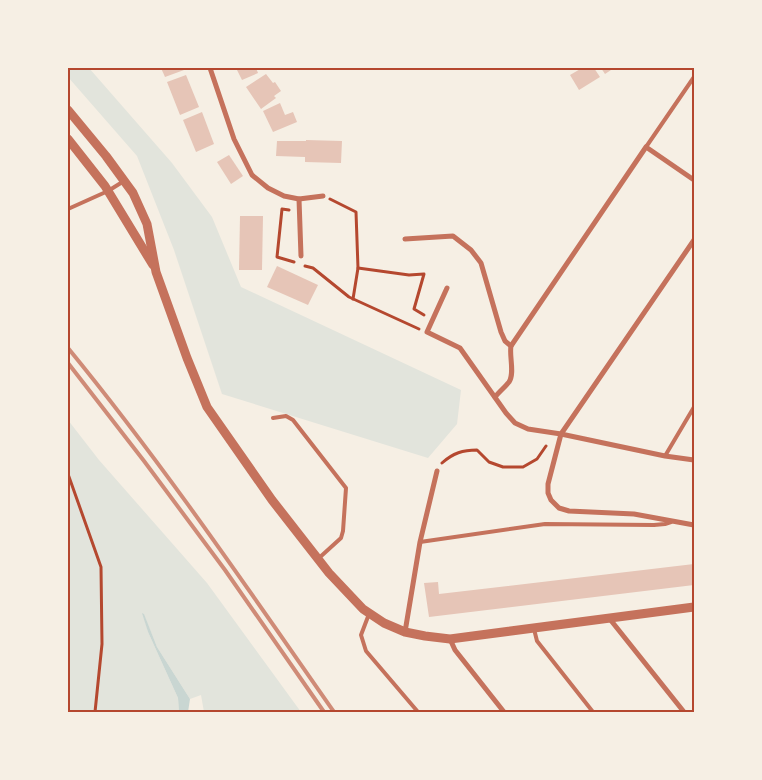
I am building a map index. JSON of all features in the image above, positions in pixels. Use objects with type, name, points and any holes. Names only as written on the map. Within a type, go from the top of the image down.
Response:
[{"type":"street","points":[[210,68],[234,139],[252,175],[268,188],[284,196],[299,199],[323,196]]},
{"type":"street","points":[[68,110],[124,180],[133,193],[148,224],[156,272],[207,407],[272,500],[328,573],[369,614],[405,632],[450,639],[694,607]]},
{"type":"street","points":[[68,139],[108,190],[156,272]]},
{"type":"street","points":[[495,396],[509,382],[512,376],[511,346],[646,147],[694,180]]},
{"type":"street","points":[[299,199],[301,256]]},
{"type":"street","points":[[405,239],[453,236],[472,250],[482,263],[504,341],[511,346]]},
{"type":"street","points":[[694,240],[558,434],[548,484],[548,493],[551,500],[559,508],[569,511],[634,514],[694,525]]},
{"type":"street","points":[[447,288],[427,332],[460,348],[516,423],[528,430],[694,460]]},
{"type":"street","points":[[405,632],[420,542],[437,471]]},
{"type":"street","points":[[609,618],[684,712]]},
{"type":"street","points":[[450,639],[455,650],[504,712]]},
{"type":"lane","points":[[646,147],[694,77]]},
{"type":"lane","points":[[68,209],[108,190],[124,180]]},
{"type":"lane","points":[[665,456],[694,407]]},
{"type":"lane","points":[[273,418],[286,416],[293,420],[346,488],[341,538],[317,558]]},
{"type":"lane","points":[[420,542],[545,524],[654,525],[673,521]]},
{"type":"lane","points":[[369,614],[361,635],[366,651],[418,712]]},
{"type":"lane","points":[[534,628],[537,641],[593,712]]},
{"type":"path","points":[[323,196],[356,212],[358,268],[353,299]]},
{"type":"path","points":[[358,268],[410,276],[424,274],[414,309],[433,320]]},
{"type":"path","points":[[349,297],[427,332]]},
{"type":"path","points":[[437,471],[443,462],[464,450],[477,450],[489,462],[503,467],[523,467],[537,459],[558,434]]},
{"type":"path","points":[[68,474],[101,567],[102,644],[95,712]]},
{"type":"shaded area","points":[[68,68],[89,68],[172,163],[212,217],[241,287],[461,390],[457,424],[428,458],[222,394],[174,250],[137,156],[68,77]]},
{"type":"shaded area","points":[[68,420],[99,460],[207,583],[301,712],[204,712],[201,695],[190,699],[157,647],[143,613],[148,632],[178,698],[179,712],[68,712]]},
{"type":"shaded area","points":[[142,613],[157,647],[190,699],[188,712],[179,712],[178,698],[148,632]]},
{"type":"building","points":[[161,68],[183,68],[184,70],[165,77]]},
{"type":"building","points":[[236,68],[256,68],[258,73],[242,80]]},
{"type":"building","points":[[582,68],[594,68],[600,77],[579,90],[570,75]]},
{"type":"building","points":[[601,68],[614,68],[605,74]]},
{"type":"building","points":[[266,74],[281,91],[274,96],[276,98],[261,109],[246,87]]},
{"type":"building","points":[[186,75],[199,107],[180,115],[167,82]]},
{"type":"building","points":[[280,103],[285,115],[293,112],[297,122],[273,132],[263,111]]},
{"type":"building","points":[[202,112],[214,144],[196,152],[183,120]]},
{"type":"building","points":[[277,141],[342,141],[341,163],[305,162],[305,157],[276,156]]},
{"type":"building","points":[[229,155],[243,176],[231,184],[217,162]]},
{"type":"building","points":[[240,216],[263,216],[262,270],[239,270]]},
{"type":"building","points":[[277,266],[318,285],[308,305],[267,287]]},
{"type":"building","points":[[694,564],[694,585],[429,617],[424,583],[438,582],[439,594]]},
{"type":"railway","points":[[68,348],[171,482],[334,712]]},
{"type":"railway","points":[[68,363],[225,570],[324,712]]}]
